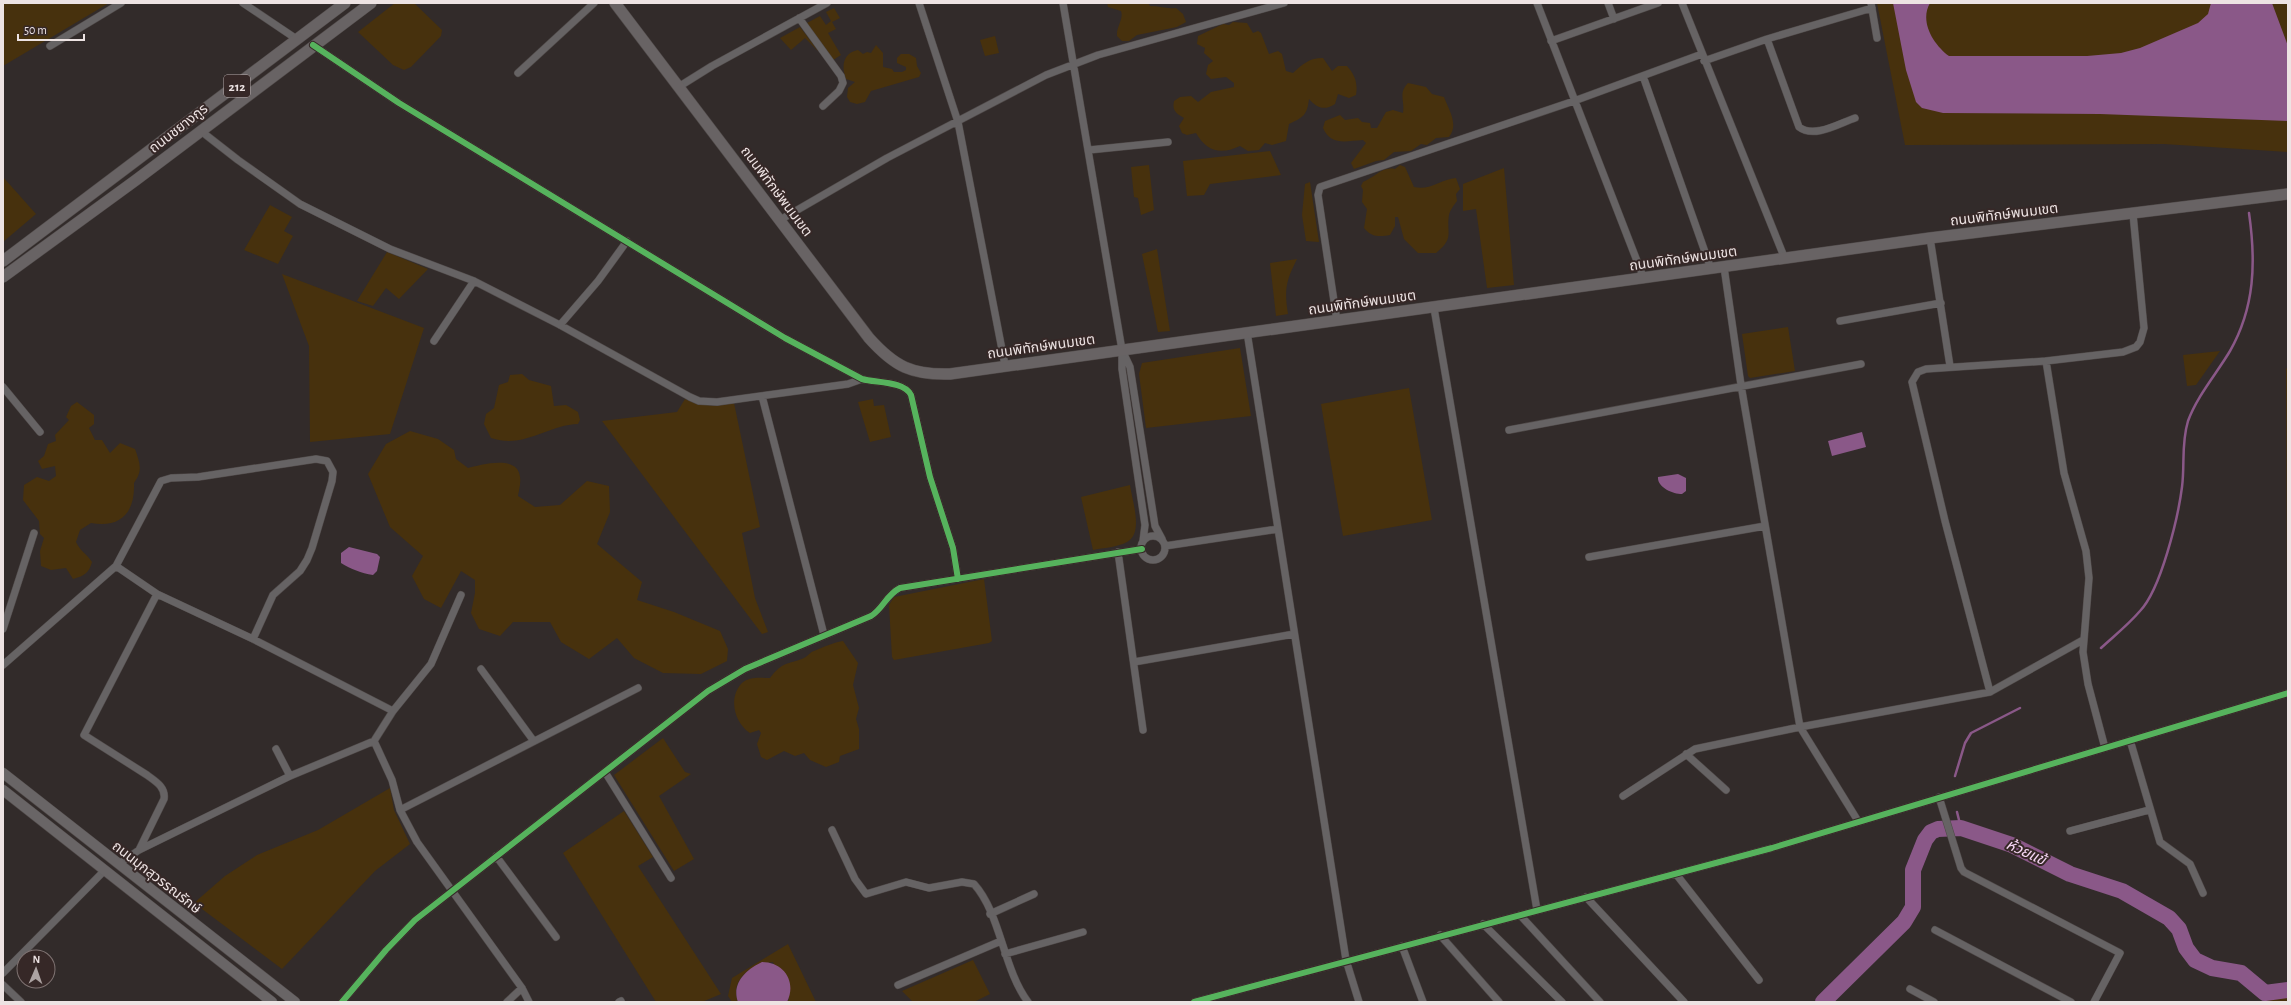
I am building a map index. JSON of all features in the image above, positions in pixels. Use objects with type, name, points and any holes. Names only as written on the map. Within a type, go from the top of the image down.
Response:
[{"type":"main road","name":"ถนนชยางกูร","points":[[3,261],[128,169],[345,3]]},
{"type":"main road","name":"ถนนชยางกูร","points":[[3,277],[136,180],[313,45],[371,3]]},
{"type":"main road","name":"ถนนพิทักษ์พนมเขต","points":[[615,3],[680,86],[870,338],[893,362],[917,372],[932,374],[950,374],[1247,332],[1644,279],[1930,238],[2288,194]]},
{"type":"main road","points":[[128,169],[136,180]]},
{"type":"main road","name":"ถนนมุกสุวรรณรักษ์","points":[[3,773],[295,1002]]},
{"type":"main road","name":"ถนนมุกสุวรรณรักษ์","points":[[3,790],[272,1002]]},
{"type":"main road","points":[[133,892],[141,882]]},
{"type":"street","points":[[50,46],[121,3]]},
{"type":"street","points":[[244,3],[298,40]]},
{"type":"street","points":[[518,73],[594,3]]},
{"type":"street","points":[[680,86],[712,66],[827,3]]},
{"type":"street","points":[[919,3],[958,122],[1006,365]]},
{"type":"street","points":[[1063,3],[1122,350],[1122,369],[1145,525],[1142,549],[1148,558],[1155,559],[1164,553],[1165,546],[1155,526],[1130,367],[1122,350]]},
{"type":"street","points":[[780,220],[887,158],[1046,75],[1074,63],[1284,3]]},
{"type":"street","points":[[1537,3],[1644,279]]},
{"type":"street","points":[[1608,3],[1614,19]]},
{"type":"street","points":[[1551,41],[1658,3]]},
{"type":"street","points":[[1682,3],[1785,259]]},
{"type":"street","points":[[1338,321],[1318,189],[1574,101],[1642,76],[1768,39],[1871,6],[1878,38]]},
{"type":"street","points":[[799,18],[841,76],[843,83],[839,91],[823,106]]},
{"type":"street","points":[[1768,39],[1799,127],[1804,131],[1814,132],[1855,118]]},
{"type":"street","points":[[313,45],[320,52],[399,104],[785,338],[862,378],[874,382],[901,386],[909,392],[930,477],[953,548],[958,578]]},
{"type":"street","points":[[1642,76],[1711,269]]},
{"type":"street","points":[[202,129],[206,135],[238,160],[300,204],[390,248],[474,281],[560,325],[699,401],[717,402],[848,384],[862,378]]},
{"type":"street","points":[[1089,150],[1168,142]]},
{"type":"street","points":[[1990,692],[1912,388],[1914,376],[1918,372],[1926,369],[1950,366],[2046,361],[2123,352],[2136,347],[2140,342],[2144,328],[2133,214]]},
{"type":"street","points":[[1930,238],[1950,366]]},
{"type":"street","points":[[560,325],[598,281],[627,241]]},
{"type":"street","points":[[1724,267],[1741,385],[1800,727],[1858,821]]},
{"type":"street","points":[[434,341],[474,281]]},
{"type":"street","points":[[1840,320],[1941,303]]},
{"type":"street","points":[[1434,308],[1537,910]]},
{"type":"street","points":[[1247,332],[1346,960],[1359,1002]]},
{"type":"street","points":[[2046,361],[2064,473],[2086,551],[2089,578],[2083,652],[2088,684],[2105,748]]},
{"type":"street","points":[[1509,430],[1741,385],[1861,364]]},
{"type":"street","points":[[3,387],[40,432]]},
{"type":"street","points":[[762,396],[824,635]]},
{"type":"street","points":[[3,665],[116,566],[161,481],[171,478],[198,477],[316,459],[327,461],[333,472],[332,481],[312,548],[300,571],[273,595],[253,640]]},
{"type":"street","points":[[1589,557],[1765,526]]},
{"type":"street","points":[[1165,546],[1278,529]]},
{"type":"street","points":[[3,629],[34,533]]},
{"type":"street","points":[[1144,541],[1154,536],[1162,539]]},
{"type":"street","points":[[342,1002],[410,925],[496,856],[720,682],[745,668],[875,614],[892,592],[900,588],[1142,549]]},
{"type":"street","points":[[1118,552],[1143,730]]},
{"type":"street","points":[[116,566],[157,594],[253,640],[393,711]]},
{"type":"street","points":[[139,850],[164,799],[164,792],[157,782],[147,774],[84,735],[157,594]]},
{"type":"street","points":[[119,864],[139,850],[290,776],[374,741],[393,711],[431,664],[461,595]]},
{"type":"street","points":[[1134,662],[1294,634]]},
{"type":"street","points":[[1623,796],[1695,749],[1800,727],[1990,692],[2083,640]]},
{"type":"street","points":[[481,668],[533,740]]},
{"type":"street","points":[[400,810],[533,740],[638,688]]},
{"type":"street","points":[[1194,1002],[1346,960],[1772,848],[1939,796],[2105,748],[2288,692]]},
{"type":"street","points":[[2130,740],[2149,810],[2160,842],[2190,864],[2203,893]]},
{"type":"street","points":[[374,741],[392,780],[400,810],[417,842],[453,890],[522,988],[529,1002]]},
{"type":"street","points":[[276,749],[290,776]]},
{"type":"street","points":[[1686,754],[1726,790]]},
{"type":"street","points":[[605,772],[671,878]]},
{"type":"street","points":[[1939,796],[1959,862],[1964,872],[2120,953],[2094,1002]]},
{"type":"street","points":[[2070,831],[2149,810]]},
{"type":"street","points":[[832,830],[855,879],[866,894],[906,882],[929,888],[968,882],[974,884],[979,889],[990,914],[1019,991],[1028,1002]]},
{"type":"street","points":[[496,856],[556,937]]},
{"type":"street","points":[[3,973],[105,870]]},
{"type":"street","points":[[1676,874],[1759,980]]},
{"type":"street","points":[[990,914],[1034,894]]},
{"type":"street","points":[[1586,898],[1684,1002]]},
{"type":"street","points":[[1520,915],[1600,1002]]},
{"type":"street","points":[[1483,924],[1562,1002]]},
{"type":"street","points":[[1935,930],[2071,1002]]},
{"type":"street","points":[[1005,954],[1083,932]]},
{"type":"street","points":[[1440,935],[1499,1002]]},
{"type":"street","points":[[898,985],[1001,942]]},
{"type":"street","points":[[1402,946],[1423,1002]]},
{"type":"street","points":[[3,985],[21,1002]]},
{"type":"street","points":[[507,1002],[522,988]]},
{"type":"street","points":[[1910,989],[1934,1002]]},
{"type":"shaded area","points":[[3,3],[109,3],[3,66]]},
{"type":"shaded area","points":[[395,3],[414,3],[442,30],[441,36],[411,67],[404,70],[393,65],[358,32]]},
{"type":"shaded area","points":[[1107,3],[1148,3],[1150,6],[1176,8],[1183,14],[1186,22],[1177,27],[1137,35],[1129,41],[1122,41],[1117,36],[1122,17],[1121,11],[1108,7]]},
{"type":"shaded area","points":[[1877,3],[2288,3],[2288,152],[2164,144],[1905,145]]},
{"type":"shaded area","points":[[1893,3],[1930,3],[1927,10],[1927,25],[1933,39],[1949,56],[2087,56],[2121,53],[2140,48],[2198,23],[2208,14],[2211,3],[2272,3],[2288,46],[2288,121],[2100,114],[1943,113],[1922,108],[1916,102],[1906,70]]},
{"type":"shaded area","points":[[834,8],[840,18],[832,22],[836,29],[828,33],[841,55],[833,60],[807,23],[820,16],[826,25],[831,21],[826,12]]},
{"type":"shaded area","points":[[1233,22],[1247,23],[1253,33],[1258,31],[1261,33],[1269,54],[1278,51],[1282,54],[1286,71],[1293,73],[1306,62],[1318,58],[1323,58],[1332,71],[1338,66],[1347,66],[1355,79],[1357,87],[1356,95],[1349,98],[1338,94],[1335,104],[1324,108],[1315,105],[1309,99],[1304,115],[1289,124],[1286,141],[1272,145],[1265,143],[1259,150],[1248,151],[1240,146],[1221,151],[1215,150],[1205,144],[1196,133],[1187,135],[1182,133],[1179,126],[1184,118],[1175,111],[1174,101],[1180,97],[1191,96],[1198,102],[1211,92],[1234,87],[1234,83],[1226,77],[1211,79],[1206,74],[1208,65],[1213,61],[1204,53],[1205,48],[1197,44],[1198,36],[1223,24],[1229,25]]},
{"type":"shaded area","points":[[800,27],[819,52],[805,38],[791,50],[780,38]]},
{"type":"shaded area","points":[[995,36],[999,53],[985,56],[980,40]]},
{"type":"shaded area","points":[[876,45],[883,53],[883,67],[892,69],[894,72],[902,72],[906,70],[906,67],[897,63],[897,58],[901,54],[909,54],[916,58],[917,66],[921,73],[919,77],[871,91],[865,102],[857,104],[850,102],[847,97],[848,88],[855,82],[846,79],[844,74],[844,61],[849,54],[858,50],[863,54],[867,52],[871,53]]},
{"type":"shaded area","points":[[1408,83],[1426,87],[1432,94],[1444,97],[1453,122],[1452,132],[1449,137],[1436,138],[1427,145],[1421,144],[1411,151],[1394,152],[1384,160],[1376,161],[1354,169],[1351,163],[1366,143],[1363,140],[1339,141],[1330,138],[1323,128],[1325,121],[1340,115],[1345,120],[1358,118],[1362,122],[1370,123],[1371,128],[1377,128],[1386,112],[1393,110],[1403,113],[1403,90]]},
{"type":"shaded area","points":[[1270,151],[1281,175],[1210,184],[1204,195],[1187,196],[1183,161]]},
{"type":"shaded area","points":[[1149,165],[1154,210],[1141,215],[1138,198],[1134,197],[1131,167]]},
{"type":"shaded area","points":[[1400,165],[1405,167],[1414,187],[1420,188],[1430,186],[1445,180],[1456,178],[1460,189],[1456,194],[1457,201],[1451,209],[1449,215],[1448,239],[1442,248],[1436,253],[1418,253],[1404,239],[1398,217],[1395,217],[1395,226],[1390,235],[1372,235],[1364,228],[1367,209],[1362,202],[1363,190],[1361,186],[1363,182],[1386,169],[1395,169]]},
{"type":"shaded area","points":[[1504,168],[1514,285],[1487,288],[1476,209],[1463,211],[1463,184]]},
{"type":"shaded area","points":[[3,177],[36,214],[3,242]]},
{"type":"shaded area","points":[[1310,182],[1319,242],[1306,241],[1302,215],[1305,184]]},
{"type":"shaded area","points":[[270,205],[292,217],[284,231],[293,236],[278,264],[244,250]]},
{"type":"shaded area","points":[[1157,249],[1170,331],[1158,332],[1142,254]]},
{"type":"shaded area","points":[[387,252],[428,269],[399,299],[386,288],[373,306],[357,301]]},
{"type":"shaded area","points":[[1297,259],[1290,273],[1286,291],[1288,314],[1276,316],[1270,263]]},
{"type":"shaded area","points":[[282,274],[424,328],[390,434],[310,442],[309,346]]},
{"type":"shaded area","points":[[1788,327],[1795,371],[1750,378],[1748,376],[1742,334]]},
{"type":"shaded area","points":[[1240,348],[1251,416],[1146,428],[1139,374],[1142,363]]},
{"type":"shaded area","points":[[2220,351],[2196,385],[2187,386],[2183,355]]},
{"type":"shaded area","points":[[2288,366],[2288,596],[2287,596],[2286,369]]},
{"type":"shaded area","points":[[522,374],[529,380],[551,386],[554,406],[566,405],[578,412],[580,420],[578,424],[567,425],[536,436],[515,441],[503,441],[491,438],[484,424],[486,414],[494,408],[499,385],[508,382],[510,375]]},
{"type":"shaded area","points":[[1409,388],[1432,520],[1343,536],[1321,404]]},
{"type":"shaded area","points":[[685,399],[691,402],[709,405],[734,403],[760,527],[742,533],[755,598],[768,632],[762,634],[602,421],[677,412]]},
{"type":"shaded area","points":[[873,399],[874,406],[884,405],[891,437],[870,442],[858,402]]},
{"type":"shaded area","points":[[77,402],[94,415],[94,424],[89,428],[95,440],[102,440],[110,453],[120,443],[135,449],[140,471],[134,483],[132,503],[124,516],[111,523],[91,523],[80,530],[76,542],[79,548],[92,562],[86,574],[73,579],[66,568],[51,570],[41,566],[40,551],[44,538],[40,534],[39,521],[23,500],[24,485],[37,477],[49,481],[56,476],[55,466],[42,469],[38,461],[44,456],[48,444],[56,441],[55,435],[69,420],[66,417],[71,406]]},
{"type":"shaded area","points":[[410,431],[438,439],[454,450],[456,459],[468,468],[489,463],[506,463],[513,465],[518,470],[520,477],[518,496],[535,507],[560,505],[587,481],[609,486],[610,512],[597,544],[642,582],[637,600],[674,612],[720,631],[728,649],[727,661],[701,674],[663,673],[634,658],[617,638],[589,659],[561,642],[550,622],[513,622],[500,636],[479,629],[471,613],[475,593],[475,580],[461,571],[441,608],[424,599],[412,576],[423,556],[390,527],[368,474],[386,444]]},
{"type":"shaded area","points":[[1862,432],[1866,447],[1832,456],[1828,441]]},
{"type":"shaded area","points":[[1678,474],[1686,478],[1686,491],[1682,494],[1674,493],[1666,489],[1658,481],[1658,477]]},
{"type":"shaded area","points":[[1130,485],[1136,516],[1135,532],[1132,538],[1119,545],[1093,550],[1081,497]]},
{"type":"shaded area","points":[[349,547],[377,554],[380,557],[377,571],[373,575],[356,570],[341,563],[341,553]]},
{"type":"shaded area","points":[[984,579],[992,641],[989,643],[894,660],[892,657],[889,605],[894,597]]},
{"type":"shaded area","points":[[843,641],[858,663],[853,685],[859,708],[856,719],[859,729],[859,749],[840,756],[839,762],[826,767],[810,760],[804,753],[795,756],[784,751],[767,760],[761,757],[757,744],[761,733],[759,730],[750,733],[744,729],[735,710],[735,695],[742,683],[748,679],[770,678],[782,666],[804,658],[825,647]]},
{"type":"shaded area","points":[[663,738],[685,772],[691,774],[659,796],[694,859],[674,871],[614,775]]},
{"type":"shaded area","points":[[390,788],[394,810],[410,844],[375,871],[282,969],[194,903],[225,876],[257,855],[318,830]]},
{"type":"shaded area","points":[[624,811],[653,857],[638,866],[721,994],[702,1002],[656,1002],[563,853]]},
{"type":"shaded area","points":[[788,944],[816,1002],[787,1002],[789,999],[773,962],[758,965],[745,974],[737,986],[736,994],[738,1002],[732,1002],[728,996],[732,978]]},
{"type":"shaded area","points":[[973,960],[990,994],[974,1002],[913,1002],[902,991]]},
{"type":"shaded area","points":[[762,962],[777,965],[786,974],[790,987],[790,995],[787,1002],[738,1002],[736,995],[737,989],[742,978],[756,965]]},
{"type":"shaded area","points":[[2288,995],[2288,1002],[2263,1002],[2266,998]]},
{"type":"waterway","points":[[2101,648],[2126,626],[2148,601],[2161,570],[2177,516],[2180,500],[2183,479],[2184,446],[2188,421],[2202,394],[2230,351],[2238,334],[2249,301],[2253,267],[2249,213]]},
{"type":"waterway","points":[[1955,776],[1965,743],[1971,733],[2020,708]]},
{"type":"waterway","points":[[1957,812],[1961,828]]},
{"type":"waterway","name":"ห้วยแข้","points":[[1823,1002],[1904,922],[1913,907],[1913,870],[1925,840],[1931,832],[1938,829],[1961,828],[2012,845],[2070,874],[2122,891],[2169,918],[2179,929],[2186,948],[2195,960],[2212,968],[2241,973],[2265,993],[2288,990]]},
{"type":"cycle path","points":[[313,45],[399,103],[785,338],[862,379],[889,383],[907,390],[911,395],[930,477],[953,548],[958,579]]},
{"type":"cycle path","points":[[342,1002],[386,950],[415,920],[708,691],[745,669],[871,616],[879,610],[891,594],[900,588],[1142,549]]},
{"type":"cycle path","points":[[1194,1002],[1772,848],[2288,693]]}]
